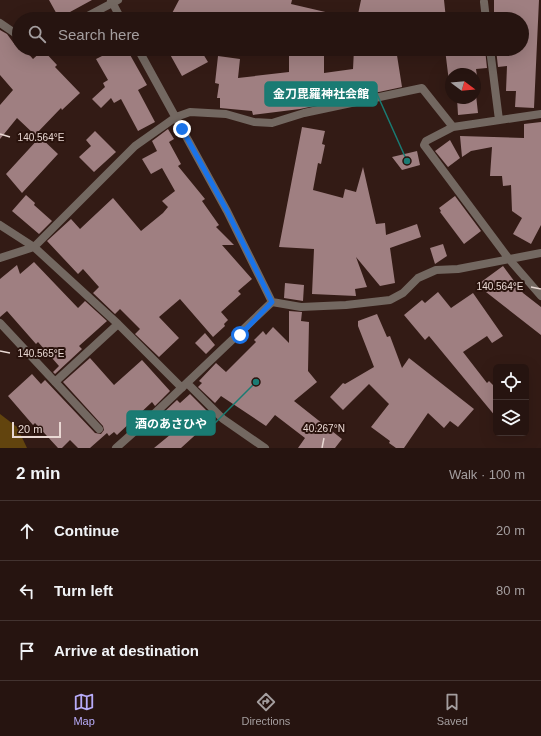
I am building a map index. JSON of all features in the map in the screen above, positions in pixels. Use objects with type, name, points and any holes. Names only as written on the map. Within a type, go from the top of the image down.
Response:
[{"type":"street","points":[[94,12],[113,1],[118,12]]},
{"type":"street","points":[[484,2],[485,12]]},
{"type":"street","points":[[0,23],[12,31]]},
{"type":"street","points":[[142,56],[227,211],[272,302]]},
{"type":"street","points":[[491,56],[499,120]]},
{"type":"street","points":[[0,258],[34,247],[135,146],[176,117],[190,112],[226,114],[254,122],[272,123],[304,113],[422,88],[453,126]]},
{"type":"street","points":[[541,114],[453,126],[426,141],[424,145],[509,259],[541,296]]},
{"type":"street","points":[[0,225],[34,247],[184,386],[223,419],[265,448]]},
{"type":"street","points":[[272,302],[301,307],[346,306],[390,300],[403,293],[418,278],[436,270],[458,269],[541,254]]},
{"type":"street","points":[[116,448],[272,302]]},
{"type":"street","points":[[0,323],[99,429]]},
{"type":"street","points":[[55,382],[118,324]]},
{"type":"shaded area","points":[[0,414],[17,427],[27,448],[0,448]]},
{"type":"building","points":[[49,0],[92,0],[70,12],[56,12]]},
{"type":"building","points":[[179,0],[292,0],[291,4],[325,12],[173,12]]},
{"type":"building","points":[[361,0],[444,0],[445,12],[358,12]]},
{"type":"building","points":[[494,0],[539,0],[534,108],[515,107],[516,91],[506,91],[507,66],[498,67],[497,56],[529,56],[529,12],[494,12]]},
{"type":"building","points":[[0,30],[7,34],[12,41],[12,56],[30,56],[33,59],[36,56],[49,56],[57,65],[55,67],[80,93],[62,110],[61,108],[35,135],[17,118],[0,139],[0,105],[13,90],[0,75]]},
{"type":"building","points":[[102,56],[131,56],[147,85],[138,90],[155,122],[138,131],[121,99],[114,103],[111,98],[101,108],[92,99],[105,87],[103,83],[108,80],[96,59]]},
{"type":"building","points":[[171,56],[204,56],[208,62],[182,76]]},
{"type":"building","points":[[218,56],[240,59],[238,78],[289,72],[289,56],[324,56],[324,73],[353,69],[354,56],[397,56],[402,87],[300,109],[253,115],[252,111],[220,108],[220,98],[217,98],[219,84],[215,83]]},
{"type":"building","points":[[446,56],[486,56],[487,68],[447,68]]},
{"type":"building","points":[[457,104],[477,104],[478,113],[458,115]]},
{"type":"building","points":[[541,122],[541,225],[531,244],[513,234],[522,218],[512,211],[511,185],[503,186],[502,176],[490,176],[492,147],[471,151],[462,157],[460,136],[524,138],[524,124]]},
{"type":"building","points":[[302,127],[325,131],[322,144],[325,145],[321,164],[318,163],[313,190],[343,198],[345,189],[356,192],[363,167],[376,224],[385,223],[386,235],[417,224],[421,237],[390,248],[395,283],[380,286],[356,257],[367,287],[355,289],[356,296],[312,294],[314,249],[279,247]]},
{"type":"building","points":[[168,129],[174,139],[169,142],[181,164],[178,166],[205,199],[202,201],[219,225],[216,227],[234,245],[222,245],[252,279],[238,291],[241,294],[221,312],[228,320],[224,324],[225,326],[213,337],[180,299],[159,317],[179,338],[159,357],[135,334],[140,329],[120,309],[115,314],[93,293],[99,287],[83,269],[78,274],[47,241],[71,219],[80,229],[113,198],[141,231],[163,213],[168,207],[162,201],[175,191],[162,168],[151,174],[142,159],[157,151],[152,141]]},
{"type":"building","points":[[95,131],[116,152],[94,172],[79,157],[91,146],[86,140]]},
{"type":"building","points":[[40,137],[58,154],[22,193],[6,174]]},
{"type":"building","points":[[450,140],[460,158],[448,167],[435,151]]},
{"type":"building","points":[[417,151],[420,165],[402,170],[392,157]]},
{"type":"building","points":[[26,195],[35,203],[34,205],[52,221],[39,234],[12,211]]},
{"type":"building","points":[[455,196],[481,231],[464,244],[440,212],[441,211],[439,208]]},
{"type":"building","points":[[443,244],[447,256],[435,264],[430,248]]},
{"type":"building","points":[[34,262],[78,308],[85,301],[107,321],[79,346],[82,349],[55,374],[53,372],[59,366],[38,342],[36,344],[7,311],[0,317],[0,279],[17,265],[20,274]]},
{"type":"building","points":[[503,266],[523,293],[541,307],[541,335],[477,285]]},
{"type":"building","points":[[285,283],[304,285],[303,301],[284,298]]},
{"type":"building","points":[[438,292],[451,308],[473,293],[503,336],[492,343],[487,336],[463,352],[487,383],[489,381],[493,385],[493,413],[429,336],[425,340],[404,315],[422,300],[425,303]]},
{"type":"building","points":[[289,311],[302,312],[301,321],[309,322],[308,371],[317,382],[294,401],[342,439],[335,448],[298,448],[305,438],[275,415],[266,426],[221,396],[215,403],[198,387],[202,383],[199,381],[216,363],[226,372],[256,342],[254,340],[263,331],[266,335],[273,327],[289,343]]},
{"type":"building","points":[[377,314],[387,337],[390,336],[402,368],[409,358],[474,409],[458,427],[450,421],[444,428],[428,413],[404,448],[396,448],[389,443],[390,441],[371,427],[389,404],[369,384],[343,410],[330,397],[343,383],[345,384],[374,367],[358,326],[358,321]]},
{"type":"building","points":[[205,333],[215,345],[206,354],[195,343]]},
{"type":"building","points":[[90,358],[114,385],[142,360],[170,391],[155,406],[152,402],[117,435],[114,432],[109,436],[107,433],[90,448],[78,448],[70,440],[62,448],[58,448],[35,423],[33,425],[8,396],[32,374],[41,384],[45,380],[95,433],[101,434],[104,430],[103,426],[63,382]]},
{"type":"building","points":[[190,394],[214,418],[181,448],[154,448],[176,430],[162,414],[177,400],[180,403]]},
{"type":"place","name":"金刀毘羅神社会館","points":[[407,161]]},
{"type":"place","name":"酒のあさひや","points":[[256,382]]},
{"type":"route","points":[[182,129],[269,291],[272,302],[240,335]]}]
